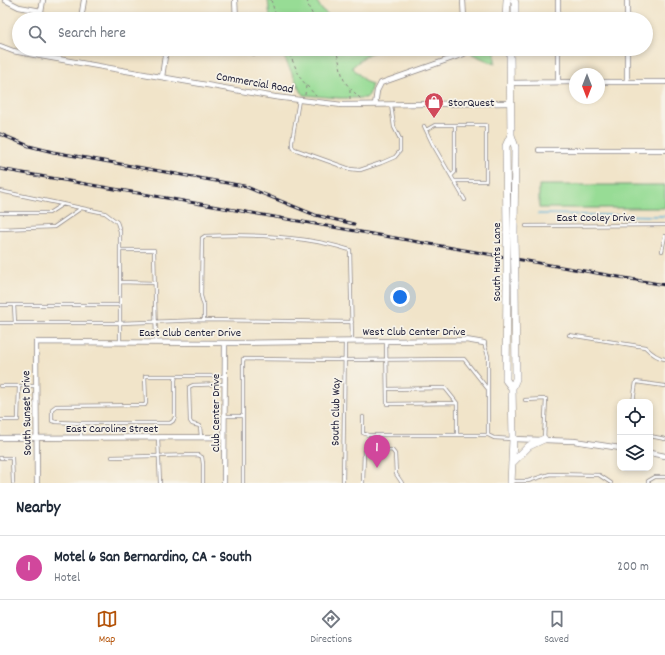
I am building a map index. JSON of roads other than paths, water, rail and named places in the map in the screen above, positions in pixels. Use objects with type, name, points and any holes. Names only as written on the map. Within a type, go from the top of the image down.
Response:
[{"type":"main road","points":[[506,12],[507,0]]},
{"type":"main road","points":[[514,0],[515,12]]},
{"type":"main road","name":"South Hunts Lane","points":[[510,56],[511,135],[506,146],[515,282],[516,380],[512,388],[513,439],[511,482]]},
{"type":"main road","name":"South Hunts Lane","points":[[511,234],[507,281],[506,380],[512,388]]},
{"type":"main road","points":[[512,463],[529,446],[544,439]]},
{"type":"street","points":[[5,0],[8,3],[19,7],[41,11],[43,0]]},
{"type":"street","points":[[82,12],[84,0]]},
{"type":"street","points":[[235,0],[236,12]]},
{"type":"street","points":[[463,0],[464,12]]},
{"type":"street","points":[[558,0],[558,12]]},
{"type":"street","points":[[627,0],[627,12]]},
{"type":"street","name":"Commercial Road","points":[[0,46],[12,51]]},
{"type":"street","name":"Commercial Road","points":[[41,56],[299,100],[342,105],[511,103]]},
{"type":"street","points":[[162,77],[165,56]]},
{"type":"street","points":[[375,105],[377,91],[381,83],[458,56]]},
{"type":"street","points":[[558,56],[558,82]]},
{"type":"street","points":[[627,56],[627,82]]},
{"type":"street","points":[[510,82],[569,82]]},
{"type":"street","points":[[605,82],[665,82]]},
{"type":"street","points":[[539,150],[665,150]]},
{"type":"street","name":"West Club Center Drive","points":[[345,342],[466,340],[484,343]]},
{"type":"street","name":"East Club Center Drive","points":[[36,342],[345,342]]},
{"type":"street","name":"South Sunset Drive","points":[[36,342],[37,483]]},
{"type":"street","name":"Club Center Drive","points":[[224,483],[225,342]]},
{"type":"street","name":"East Caroline Street","points":[[0,438],[224,437]]},
{"type":"street","points":[[513,439],[574,441],[617,448]]},
{"type":"street","points":[[653,454],[665,456]]},
{"type":"lane","points":[[299,100],[292,140],[292,146],[294,149],[350,169],[360,170],[395,157],[400,151],[400,139],[394,127],[391,105]]},
{"type":"lane","points":[[426,130],[435,125],[486,125],[486,180],[454,181]]},
{"type":"lane","points":[[451,176],[455,172],[455,125]]},
{"type":"lane","points":[[424,126],[465,200]]},
{"type":"lane","points":[[0,192],[105,213],[114,218],[120,231],[120,342]]},
{"type":"lane","points":[[0,213],[49,213],[64,204]]},
{"type":"lane","points":[[0,229],[54,228],[81,208]]},
{"type":"lane","name":"East Cooley Drive","points":[[526,226],[665,225]]},
{"type":"lane","points":[[204,320],[204,306],[201,296],[202,238],[205,236],[228,235],[289,238],[336,245],[350,250],[352,342]]},
{"type":"lane","points":[[662,251],[665,236]]},
{"type":"lane","points":[[120,250],[154,250],[156,342]]},
{"type":"lane","points":[[120,282],[155,282]]},
{"type":"lane","points":[[0,305],[120,305]]},
{"type":"lane","points":[[14,305],[15,323]]},
{"type":"lane","points":[[0,323],[155,322],[204,320],[352,322]]},
{"type":"lane","points":[[569,335],[645,347],[652,354],[665,359]]},
{"type":"lane","points":[[386,341],[387,404],[456,403]]},
{"type":"lane","name":"South Club Way","points":[[343,483],[345,342]]},
{"type":"lane","points":[[484,343],[488,356],[488,435]]},
{"type":"lane","points":[[243,483],[243,359],[344,360],[464,358],[487,388]]},
{"type":"lane","points":[[176,376],[175,417],[170,423],[81,423],[52,421],[52,409],[56,406],[145,405],[145,376],[176,376],[225,376]]},
{"type":"lane","points":[[633,399],[636,382],[665,386]]},
{"type":"lane","points":[[201,437],[200,426],[192,424],[190,421],[189,387],[193,385],[225,384]]},
{"type":"lane","points":[[0,386],[36,386]]},
{"type":"lane","points":[[0,420],[18,420],[19,386]]},
{"type":"lane","points":[[387,389],[445,388],[456,403],[457,435]]},
{"type":"lane","points":[[525,400],[546,400],[544,439]]},
{"type":"lane","points":[[224,416],[243,416]]},
{"type":"lane","points":[[363,417],[363,433],[368,435],[488,435],[494,438],[513,439]]},
{"type":"lane","points":[[81,423],[81,438]]},
{"type":"lane","points":[[653,437],[665,439]]},
{"type":"lane","points":[[158,438],[160,483]]},
{"type":"lane","points":[[363,483],[364,451],[392,450],[395,454],[396,474],[402,483]]},
{"type":"lane","points":[[112,457],[198,455],[202,457],[203,483]]},
{"type":"lane","points":[[0,458],[12,458],[13,483]]},
{"type":"lane","points":[[511,482],[527,482],[550,474],[599,475],[611,483]]},
{"type":"lane","points":[[648,483],[648,481],[655,477],[665,477]]},
{"type":"waterway","points":[[538,214],[665,216]]},
{"type":"railway","points":[[0,134],[29,146],[53,152],[244,186],[315,215],[354,224]]},
{"type":"railway","points":[[0,169],[665,285]]},
{"type":"place","name":"StorQuest","points":[[434,119]]},
{"type":"place","name":"Motel 6 San Bernardino, CA - South","points":[[377,468]]}]
